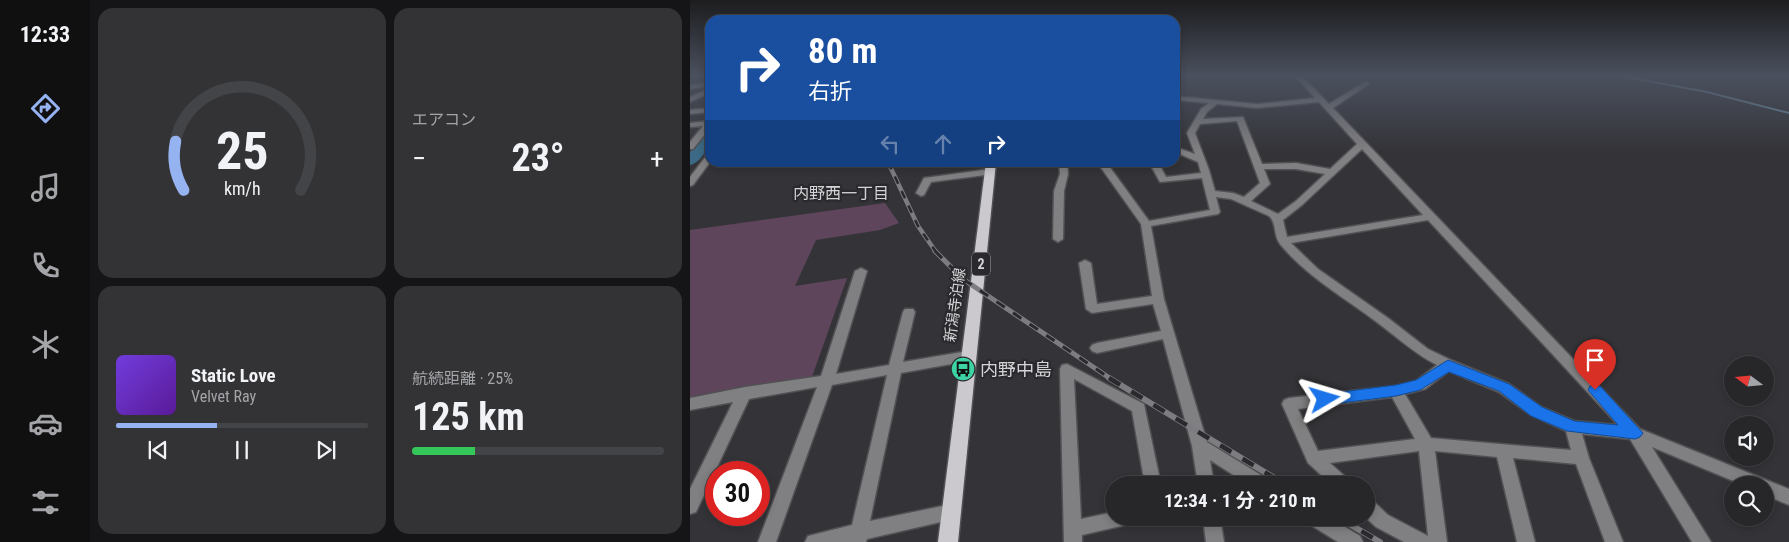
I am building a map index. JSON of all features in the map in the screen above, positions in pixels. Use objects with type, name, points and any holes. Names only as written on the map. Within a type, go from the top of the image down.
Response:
[{"type":"main road","name":"新潟寺泊線","points":[[948,542],[968,356],[978,290],[990,167]]},
{"type":"street","points":[[1206,100],[1257,106],[1318,100]]},
{"type":"street","points":[[1321,100],[1635,433],[1702,542]]},
{"type":"street","points":[[1328,108],[1340,100]]},
{"type":"street","points":[[1146,224],[1215,212],[1206,175],[1191,133],[1204,111],[1216,101]]},
{"type":"street","points":[[690,112],[705,110]]},
{"type":"street","points":[[1198,122],[1240,119],[1265,184],[1245,201]]},
{"type":"street","points":[[690,125],[705,124]]},
{"type":"street","points":[[690,147],[705,128]]},
{"type":"street","points":[[690,136],[700,134]]},
{"type":"street","points":[[1278,219],[1362,144]]},
{"type":"street","points":[[1180,151],[1201,160]]},
{"type":"street","points":[[690,183],[705,164]]},
{"type":"street","points":[[1258,167],[1296,166],[1332,172]]},
{"type":"street","points":[[921,193],[927,180],[990,167]]},
{"type":"street","points":[[1058,239],[1060,191],[1064,174],[1063,167]]},
{"type":"street","points":[[1105,167],[1146,224],[1158,299],[1200,446],[1205,476]]},
{"type":"street","points":[[1156,167],[1163,180],[1206,175]]},
{"type":"street","points":[[1211,193],[1233,196],[1272,214],[1278,219],[1284,241],[1327,281],[1384,321],[1423,352],[1448,366],[1504,388],[1536,411],[1572,427],[1635,433],[1739,476]]},
{"type":"street","points":[[1284,241],[1431,217]]},
{"type":"street","points":[[1086,264],[1092,309],[1158,299]]},
{"type":"street","points":[[768,542],[827,380],[861,271]]},
{"type":"street","points":[[858,537],[895,368],[910,312]]},
{"type":"street","points":[[1097,348],[1168,334]]},
{"type":"street","points":[[690,404],[968,356]]},
{"type":"street","points":[[1333,476],[1314,458],[1289,404],[1396,390],[1420,385],[1448,366]]},
{"type":"street","points":[[1105,524],[1073,536],[1067,369],[1140,408],[1151,476]]},
{"type":"street","points":[[1396,390],[1426,444],[1438,542]]},
{"type":"street","points":[[690,506],[745,393]]},
{"type":"street","points":[[1572,427],[1614,542]]},
{"type":"street","points":[[1314,458],[1426,444],[1582,458]]},
{"type":"street","points":[[1200,446],[1248,476]]},
{"type":"street","points":[[1503,451],[1526,542]]},
{"type":"street","points":[[1774,491],[1789,497]]},
{"type":"street","points":[[814,542],[858,537],[952,512]]},
{"type":"street","points":[[1375,514],[1382,521],[1422,542]]},
{"type":"street","points":[[1213,526],[1215,542]]},
{"type":"street","points":[[1328,526],[1354,542]]},
{"type":"shaded area","points":[[885,203],[899,223],[880,230],[816,240],[795,286],[847,278],[812,377],[690,399],[690,230]]},
{"type":"waterway","points":[[1739,100],[1789,113]]},
{"type":"waterway","points":[[690,161],[705,142]]},
{"type":"railway","points":[[890,167],[918,226],[936,252]]},
{"type":"railway","points":[[936,252],[963,279],[1111,379]]},
{"type":"railway","points":[[1109,378],[1271,476]]},
{"type":"railway","points":[[1353,526],[1380,542]]},
{"type":"place","name":"内野中島","points":[[963,369]]},
{"type":"district","name":"内野西一丁目","points":[[841,193]]},
{"type":"route","points":[[1325,399],[1420,385],[1448,366],[1504,388],[1536,411],[1572,427],[1635,433],[1595,390]]}]
